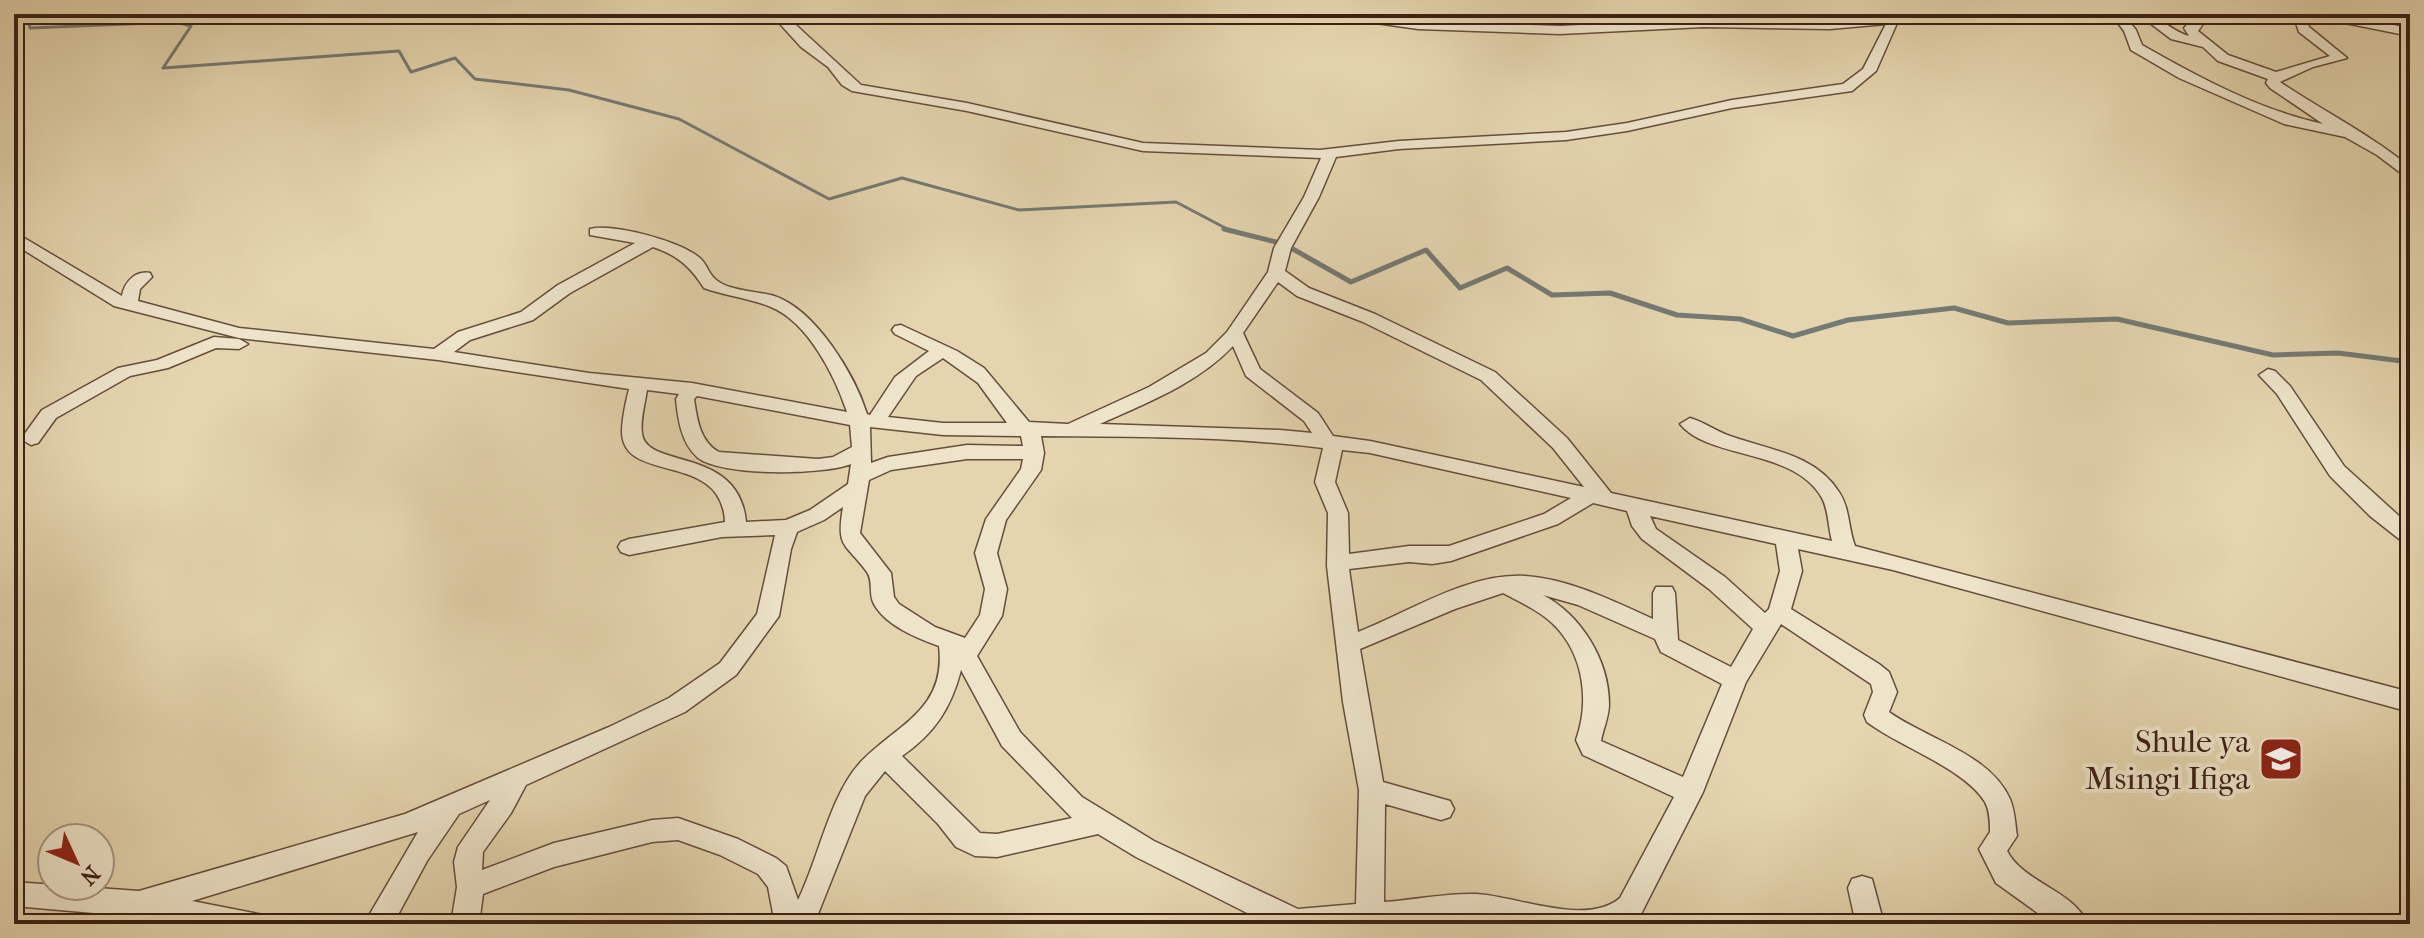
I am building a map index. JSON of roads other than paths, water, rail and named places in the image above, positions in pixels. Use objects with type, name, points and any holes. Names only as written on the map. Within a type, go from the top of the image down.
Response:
[{"type":"street","points":[[777,14],[857,88],[967,107],[1143,147],[1330,153],[1399,145],[1566,136],[1627,127],[1741,102],[1847,88],[1869,71],[1895,17]]},
{"type":"street","points":[[1267,14],[1296,18],[1355,16],[1403,24],[1560,30],[1713,23],[1830,25],[1895,17]]},
{"type":"street","points":[[2117,14],[2130,30],[2136,47],[2175,70],[2289,121],[2350,134]]},
{"type":"street","points":[[2144,14],[2180,39],[2211,47]]},
{"type":"street","points":[[2204,14],[2190,28],[2223,58],[2276,77],[2310,64],[2340,58],[2308,34],[2301,26],[2299,14]]},
{"type":"street","points":[[2311,14],[2410,32]]},
{"type":"street","points":[[2308,34],[2347,30],[2366,24]]},
{"type":"street","points":[[2276,77],[2275,85],[2382,152],[2410,175]]},
{"type":"street","points":[[629,547],[735,529],[788,527],[817,515],[858,482],[888,464],[1032,442],[1070,431],[1191,371],[1219,351],[1234,334],[1276,273],[1284,244],[1305,209],[1330,153]]},
{"type":"street","points":[[596,232],[651,241],[686,255],[696,263],[710,284],[780,303],[803,319],[867,421]]},
{"type":"street","points":[[14,237],[129,305],[239,333],[438,355],[570,376],[692,389],[867,421],[1032,442]]},
{"type":"street","points":[[438,355],[464,336],[527,316],[564,289],[651,241]]},
{"type":"street","points":[[1276,273],[1303,292],[1369,318],[1488,376],[1560,443],[1597,499]]},
{"type":"street","points":[[129,305],[132,287],[144,277]]},
{"type":"street","points":[[800,924],[826,869],[853,792],[868,770],[933,717],[960,646],[986,628],[996,589],[986,553],[996,519],[1031,470],[1032,442],[1017,426],[997,392],[975,369],[901,330]]},
{"type":"street","points":[[1234,334],[1240,340],[1252,372],[1311,417],[1330,442],[1325,482],[1338,513],[1338,563],[1355,702],[1372,790],[1370,913]]},
{"type":"street","points":[[31,439],[49,414],[112,378],[162,364],[214,342],[278,349],[317,342]]},
{"type":"street","points":[[941,352],[913,367],[867,421],[849,533],[853,543],[880,573],[883,599],[891,610],[960,646],[1011,739],[1056,790],[1098,823],[1285,922],[1370,913],[1600,922],[1627,911],[1690,792],[1735,680],[1773,620],[1791,571],[1786,541]]},
{"type":"street","points":[[2268,375],[2281,386],[2310,436],[2340,475],[2410,537]]},
{"type":"street","points":[[641,384],[630,425],[635,447],[643,456],[672,461],[720,481],[726,487],[733,505],[735,529]]},
{"type":"street","points":[[692,389],[685,399],[692,434],[696,444],[710,456],[723,460],[812,467],[840,461],[861,450]]},
{"type":"street","points":[[1690,424],[1724,441],[1775,455],[1812,475],[1825,486],[1835,503],[1848,553]]},
{"type":"street","points":[[1070,431],[1163,431],[1330,442],[1428,459],[1637,508],[1893,562],[2410,702]]},
{"type":"street","points":[[1338,563],[1399,555],[1451,553],[1551,519],[1597,499]]},
{"type":"street","points":[[1637,508],[1638,517],[1649,534],[1673,548],[1717,583],[1773,620],[1877,674],[1885,692],[1876,715],[1956,764],[1994,794],[2001,809],[2004,836],[1992,849],[2000,868],[2074,924]]},
{"type":"street","points":[[139,904],[409,824],[677,705],[728,669],[768,616],[780,549],[788,527]]},
{"type":"street","points":[[1349,644],[1379,636],[1428,610],[1505,585],[1551,589],[1664,633]]},
{"type":"street","points":[[1505,585],[1558,616],[1571,631],[1597,698],[1596,716],[1588,740],[1592,748],[1690,792]]},
{"type":"street","points":[[1664,593],[1666,642],[1675,651],[1735,680]]},
{"type":"street","points":[[885,755],[939,808],[958,832],[974,844],[1003,847],[1098,823]]},
{"type":"street","points":[[465,924],[471,887],[467,862],[471,847],[502,805],[518,776]]},
{"type":"street","points":[[1372,790],[1441,809]]},
{"type":"street","points":[[378,924],[418,853],[450,807]]},
{"type":"street","points":[[471,887],[554,855],[652,831],[678,829],[729,847],[767,866],[777,875],[782,887],[789,924]]},
{"type":"street","points":[[1862,888],[1870,924]]},
{"type":"street","points":[[14,894],[139,904],[253,924]]},
{"type":"waterway","points":[[27,14],[30,28],[176,22],[191,26],[163,68],[399,51],[411,72],[455,58],[475,79],[569,90],[679,119],[829,199],[902,178],[1019,210],[1176,202],[1230,231]]},
{"type":"waterway","points":[[1224,229],[1230,231]]},
{"type":"waterway","points":[[1230,231],[1284,244],[1351,282],[1426,250],[1460,288],[1507,268],[1552,295],[1610,293],[1677,315],[1740,319],[1793,336],[1848,320],[1954,308],[2008,323],[2117,319],[2273,355],[2338,353],[2410,362]]},
{"type":"place","name":"Shule ya Msingi Ifiga","points":[[2281,759]]}]
